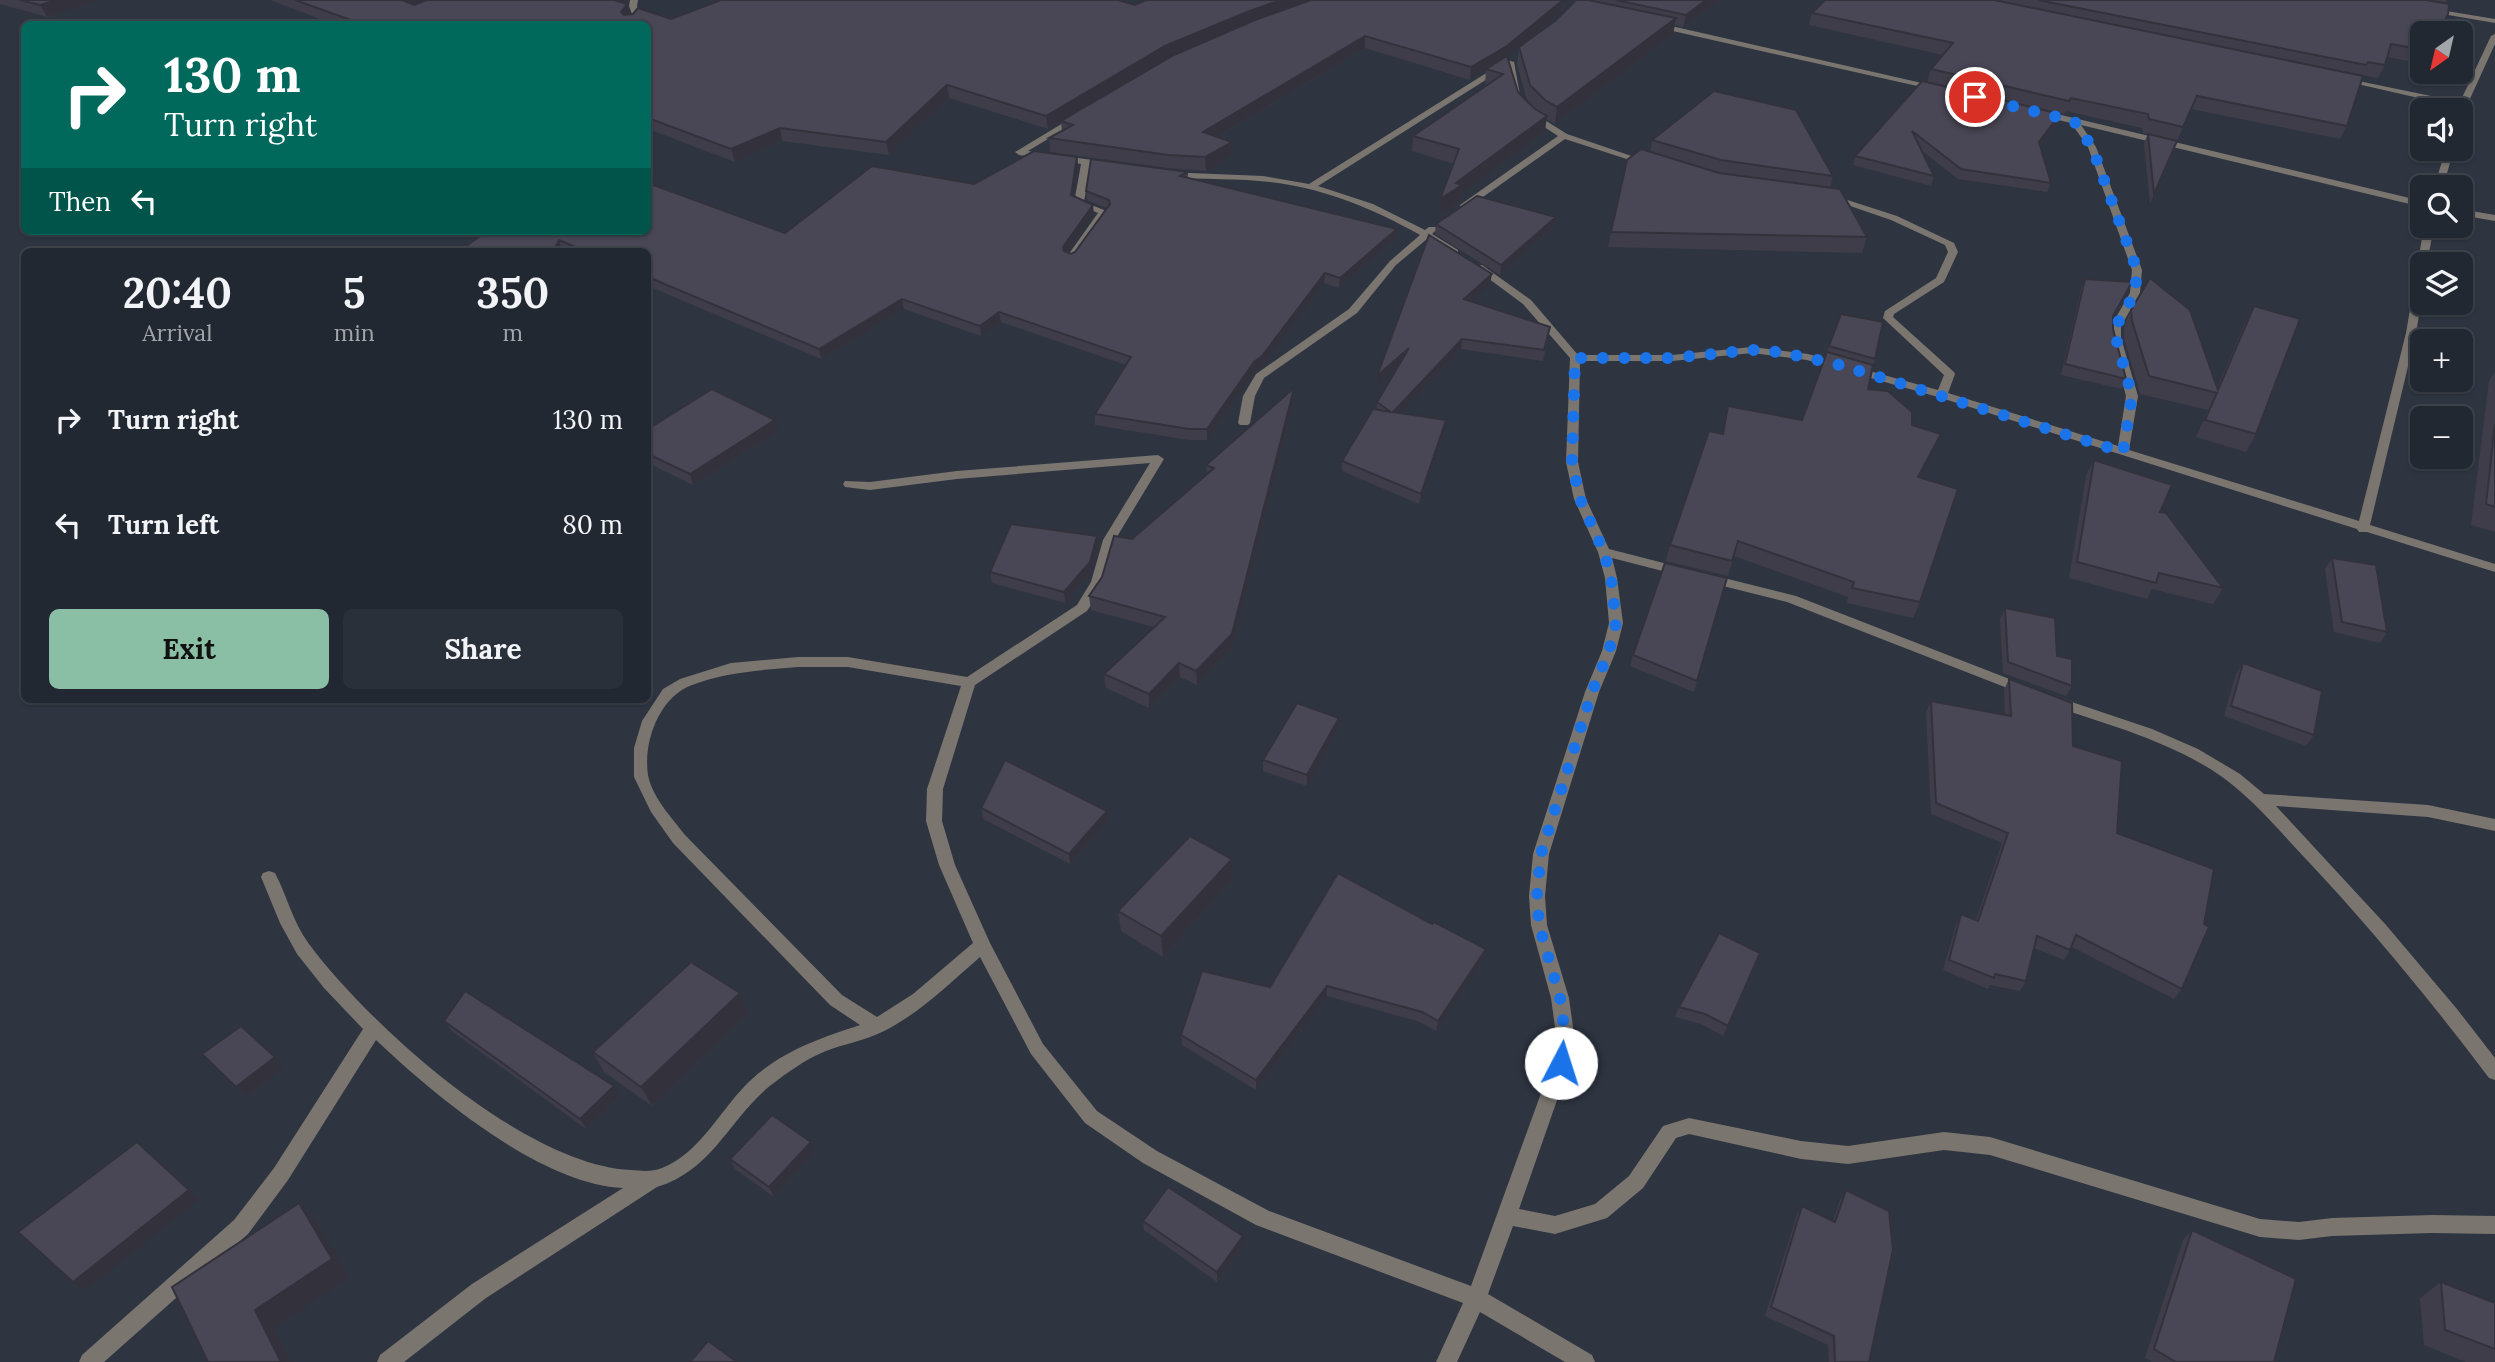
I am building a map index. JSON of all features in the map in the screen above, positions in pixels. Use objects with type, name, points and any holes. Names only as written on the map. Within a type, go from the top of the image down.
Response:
[{"type":"street","points":[[633,21],[637,17],[632,3],[634,0]]},
{"type":"street","points":[[2420,9],[2495,21]]},
{"type":"street","points":[[1649,23],[1944,90]]},
{"type":"street","points":[[2467,98],[2495,36]]},
{"type":"street","points":[[1310,187],[1520,55]]},
{"type":"street","points":[[1510,62],[1521,104],[1533,116],[1564,136],[1654,164]]},
{"type":"street","points":[[2335,78],[2417,98]]},
{"type":"street","points":[[1087,112],[1019,152],[1126,168]]},
{"type":"street","points":[[2035,112],[2410,201]]},
{"type":"street","points":[[2074,121],[2092,147],[2137,270],[2135,293],[2116,326],[2116,338],[2132,396],[2123,452]]},
{"type":"street","points":[[1458,211],[1564,136]]},
{"type":"street","points":[[1071,258],[1104,212],[1079,203],[1086,162]]},
{"type":"street","points":[[1158,173],[1248,177],[1310,187],[1397,219],[1472,263],[1527,302],[1575,358],[1572,462],[1586,516],[1604,552],[1611,578],[1616,623],[1541,854],[1537,896],[1539,925],[1560,998],[1565,1034],[1561,1063],[1486,1277],[1474,1297],[1446,1362]]},
{"type":"street","points":[[1815,195],[1834,198],[1894,218],[1952,247],[1953,252],[1940,280],[1889,313],[1888,318],[1950,374],[1942,395]]},
{"type":"street","points":[[2473,214],[2495,218]]},
{"type":"street","points":[[1244,423],[1249,396],[1260,376],[1353,311],[1393,263],[1425,233],[1447,218]]},
{"type":"street","points":[[2363,528],[2414,315]]},
{"type":"street","points":[[1575,358],[1672,358],[1752,350],[1780,352],[1840,365],[2495,568]]},
{"type":"street","points":[[849,484],[870,486],[957,475],[1158,459],[1106,547],[1100,579],[1094,593],[1082,608],[969,682],[935,789],[934,821],[947,865],[982,946],[1037,1049],[1091,1117],[1150,1157],[1263,1218],[1474,1297],[1585,1362]]},
{"type":"street","points":[[1604,552],[1791,599],[2196,755],[2235,778],[2259,799],[2346,890],[2495,1072]]},
{"type":"street","points":[[876,1026],[836,1000],[679,839],[656,808],[641,777],[641,748],[649,722],[668,692],[685,682],[731,668],[798,662],[848,662],[969,682]]},
{"type":"street","points":[[2259,799],[2428,811],[2495,825]]},
{"type":"street","points":[[269,877],[301,947],[373,1029],[489,1123],[558,1162],[624,1181],[652,1180]]},
{"type":"street","points":[[387,1362],[479,1291],[652,1180],[676,1171],[758,1085],[784,1066],[816,1047],[876,1026],[920,997],[982,946]]},
{"type":"street","points":[[89,1362],[241,1227],[281,1174],[373,1029]]},
{"type":"street","points":[[1508,1216],[1555,1225],[1600,1212],[1636,1182],[1670,1132],[1689,1126],[1801,1150],[1848,1155],[1944,1140],[1990,1146],[2259,1228],[2299,1231],[2332,1227],[2495,1225]]},
{"type":"building","points":[[20,0],[57,0],[40,5]]},
{"type":"building","points":[[295,0],[405,0],[414,5],[427,0],[614,0],[627,4],[621,12],[624,15],[633,14],[638,8],[671,19],[721,0],[1118,0],[1135,5],[1146,0],[1281,0],[1165,46],[1046,116],[947,85],[886,142],[780,128],[731,149],[651,119],[651,21],[354,21]]},
{"type":"building","points":[[1311,0],[1563,0],[1507,46],[1471,67],[1365,36],[1203,132],[1232,142],[1205,157],[1168,155],[1049,138],[1073,125],[1061,121],[1174,55],[1255,20]]},
{"type":"building","points":[[1576,0],[1588,0],[1676,18],[1557,107],[1545,100],[1530,85],[1519,47],[1555,21]]},
{"type":"building","points":[[1616,0],[1706,0],[1686,15]]},
{"type":"building","points":[[1825,0],[1994,0],[2363,76],[2347,126],[2197,96],[2183,127],[2149,119],[2148,114],[2071,98],[2069,101],[1931,69],[1953,43],[1812,13]]},
{"type":"building","points":[[2038,0],[2426,0],[2449,4],[2445,21],[2410,21],[2410,48],[2391,44],[2385,65],[2368,62],[2366,65]]},
{"type":"building","points":[[1507,56],[1518,92],[1535,109],[1547,116],[1456,183],[1462,185],[1440,199],[1459,149],[1413,136],[1503,74],[1486,69]]},
{"type":"building","points":[[1922,81],[2060,114],[2039,142],[2051,183],[1961,169],[1912,131],[1934,176],[1855,156]]},
{"type":"building","points":[[1714,91],[1796,110],[1833,176],[1721,160],[1652,140]]},
{"type":"building","points":[[2148,134],[2177,141],[2154,194]]},
{"type":"building","points":[[1641,149],[1719,173],[1840,189],[1867,237],[1611,232],[1627,160]]},
{"type":"building","points":[[1034,151],[1077,157],[1071,195],[1093,205],[1063,247],[1064,251],[1071,254],[1110,204],[1109,200],[1086,191],[1091,159],[1188,172],[1180,176],[1397,229],[1340,278],[1325,273],[1262,356],[1254,362],[1207,429],[1189,429],[1095,414],[1131,357],[999,312],[980,326],[902,299],[819,349],[651,278],[651,248],[578,248],[559,240],[555,248],[464,248],[481,235],[651,235],[651,184],[785,233],[872,166],[974,184]]},
{"type":"building","points":[[1477,196],[1556,217],[1501,265],[1436,224]]},
{"type":"building","points":[[1429,235],[1492,274],[1464,299],[1550,327],[1544,350],[1462,339],[1393,412],[1446,420],[1421,494],[1342,461],[1373,409],[1391,412],[1377,402],[1409,348],[1377,376]]},
{"type":"building","points":[[2150,278],[2190,310],[2218,390],[2254,306],[2300,319],[2256,434],[2205,420],[2217,393],[2149,376],[2131,310]]},
{"type":"building","points":[[2085,279],[2132,282],[2113,316],[2113,329],[2126,379],[2065,364]]},
{"type":"building","points":[[1841,314],[1883,322],[1875,359],[1829,346]]},
{"type":"building","points":[[1827,352],[1873,365],[1868,389],[1888,391],[1912,412],[1912,425],[1941,434],[1918,477],[1958,489],[1920,602],[1852,588],[1854,582],[1738,541],[1732,561],[1670,545],[1709,431],[1723,434],[1728,406],[1802,420]]},
{"type":"building","points":[[1294,388],[1232,634],[1196,671],[1179,663],[1149,694],[1104,674],[1165,617],[1089,596],[1102,577],[1114,536],[1132,539],[1214,468],[1206,465]]},
{"type":"building","points":[[712,389],[775,420],[690,474],[651,455],[651,427]]},
{"type":"building","points":[[2495,424],[2495,507],[2486,504]]},
{"type":"building","points":[[2094,460],[2172,485],[2160,512],[2166,513],[2223,588],[2159,573],[2156,583],[2077,562]]},
{"type":"building","points":[[1011,524],[1097,536],[1090,562],[1064,592],[990,572]]},
{"type":"building","points":[[2332,558],[2376,565],[2387,632],[2342,622]]},
{"type":"building","points":[[1665,563],[1727,578],[1697,681],[1633,655]]},
{"type":"building","points":[[2005,608],[2055,618],[2057,656],[2072,659],[2072,686],[2008,662]]},
{"type":"building","points":[[2243,663],[2322,691],[2314,735],[2231,706]]},
{"type":"building","points":[[2009,679],[2072,703],[2073,746],[2122,761],[2117,833],[2214,869],[2204,924],[2209,927],[2182,989],[2076,935],[2070,950],[2037,936],[2026,981],[1995,974],[1994,978],[1949,960],[1961,914],[1978,921],[2008,833],[1936,803],[1931,701],[2011,716]]},
{"type":"building","points":[[1297,703],[1339,718],[1307,775],[1263,760]]},
{"type":"building","points":[[1005,760],[1107,811],[1069,854],[981,808]]},
{"type":"building","points":[[1190,836],[1232,859],[1161,936],[1118,911]]},
{"type":"building","points":[[1338,873],[1432,924],[1434,922],[1486,949],[1438,1021],[1422,1012],[1327,986],[1256,1080],[1181,1035],[1202,971],[1270,987]]},
{"type":"building","points":[[1719,933],[1760,953],[1728,1026],[1705,1014],[1679,1007]]},
{"type":"building","points":[[691,962],[740,993],[641,1087],[593,1052]]},
{"type":"building","points":[[465,991],[614,1086],[580,1119],[444,1021]]},
{"type":"building","points":[[241,1026],[275,1057],[236,1087],[202,1054]]},
{"type":"building","points":[[772,1115],[811,1142],[769,1187],[730,1159]]},
{"type":"building","points":[[137,1142],[189,1190],[73,1282],[18,1232]]},
{"type":"building","points":[[1168,1187],[1243,1236],[1217,1272],[1143,1221]]},
{"type":"building","points":[[1846,1190],[1889,1211],[1893,1250],[1869,1362],[1835,1362],[1834,1336],[1771,1307],[1802,1206],[1835,1222]]},
{"type":"building","points":[[299,1203],[332,1259],[255,1310],[281,1362],[208,1362],[172,1287]]},
{"type":"building","points":[[2192,1230],[2296,1279],[2274,1362],[2176,1362],[2154,1349]]},
{"type":"building","points":[[2441,1282],[2495,1303],[2495,1349],[2445,1330]]},
{"type":"building","points":[[708,1341],[737,1362],[690,1362]]},
{"type":"route","points":[[1561,1063],[1565,1034],[1560,998],[1539,925],[1537,896],[1541,854],[1616,623],[1615,601],[1604,552],[1586,516],[1572,462],[1575,358],[1672,358],[1752,350],[1780,352],[1840,365],[2123,452],[2132,396],[2116,338],[2116,326],[2135,293],[2137,270],[2092,147],[2074,121],[1975,97]]}]
